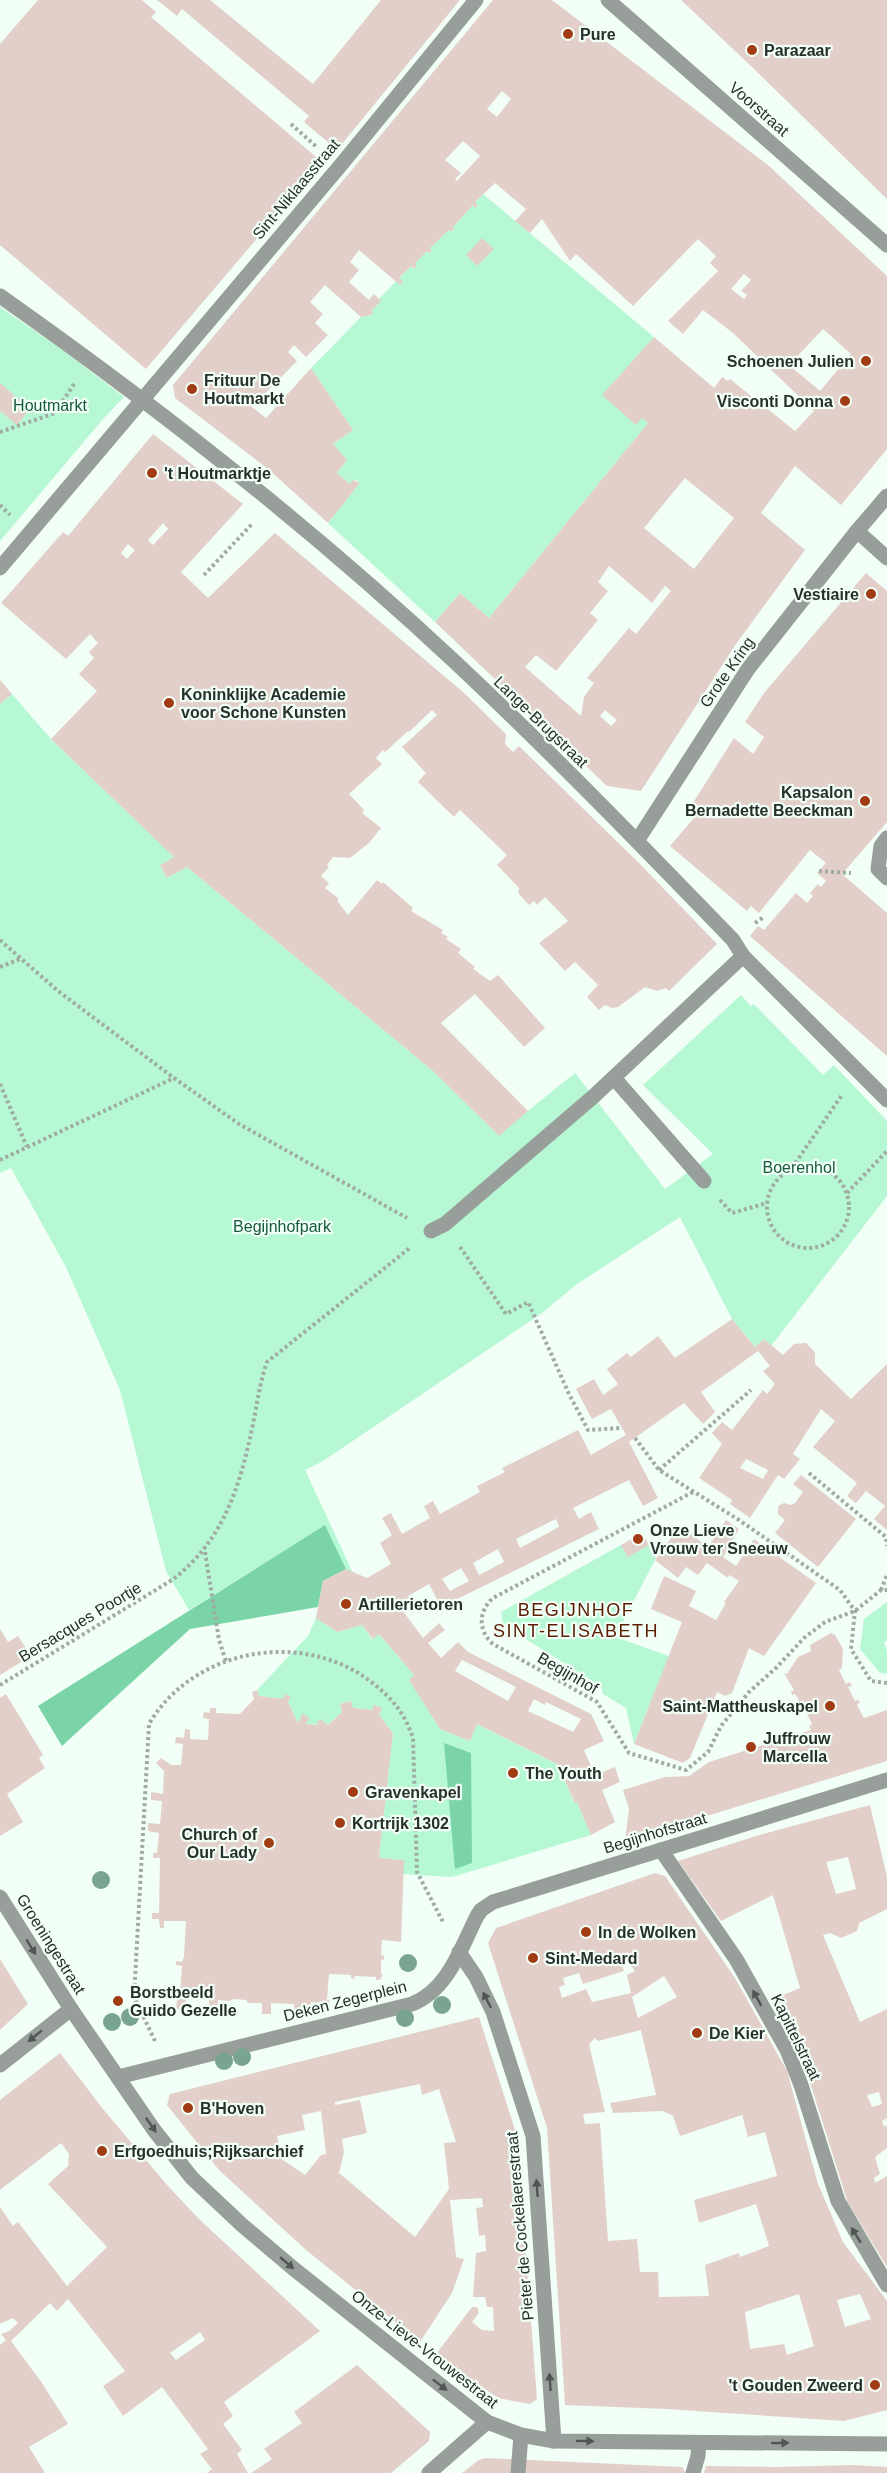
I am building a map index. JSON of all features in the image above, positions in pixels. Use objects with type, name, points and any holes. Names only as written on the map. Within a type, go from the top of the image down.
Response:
[{"type":"street","name":"Sint-Niklaasstraat","points":[[142,399],[340,166],[476,0]]},
{"type":"street","name":"Voorstraat","points":[[608,0],[887,245]]},
{"type":"street","points":[[0,296],[142,399],[0,568]]},
{"type":"street","name":"Lange-Brugstraat","points":[[142,399],[271,502],[455,662],[638,841],[733,940],[743,956],[887,1100]]},
{"type":"street","name":"Grote Kring","points":[[638,841],[748,669],[887,496]]},
{"type":"street","points":[[857,531],[887,558]]},
{"type":"street","points":[[887,838],[880,846],[878,869],[887,878]]},
{"type":"street","points":[[431,1232],[445,1224],[594,1096],[743,956]]},
{"type":"street","points":[[614,1078],[704,1181]]},
{"type":"street","name":"Begijnhofstraat","points":[[459,1952],[481,1910],[493,1902],[887,1780]]},
{"type":"street","name":"Kapittelstraat","points":[[661,1850],[736,1959],[787,2050],[801,2085],[838,2201],[887,2285]]},
{"type":"street","name":"Groeningestraat","points":[[0,1897],[71,2009]]},
{"type":"street","name":"Deken Zegerplein","points":[[118,2077],[412,2004],[436,1990],[459,1952]]},
{"type":"street","name":"Pieter de Cockelaerestraat","points":[[459,1952],[476,1977],[493,2012],[533,2136],[554,2440]]},
{"type":"street","points":[[0,2065],[71,2009]]},
{"type":"street","name":"Onze-Lieve-Vrouwestraat","points":[[71,2009],[154,2130],[192,2178],[242,2225],[487,2422],[520,2435],[554,2440],[887,2444]]},
{"type":"street","points":[[429,2473],[487,2422]]},
{"type":"street","points":[[518,2473],[520,2435]]},
{"type":"street","points":[[693,2473],[699,2443]]},
{"type":"path","points":[[291,124],[340,166]]},
{"type":"path","points":[[0,432],[55,412],[76,382],[94,363]]},
{"type":"path","points":[[204,575],[271,502]]},
{"type":"path","points":[[0,940],[58,991],[239,1124],[431,1232],[267,1362],[259,1384],[252,1430],[231,1504],[220,1527],[204,1551],[219,1640],[226,1661]]},
{"type":"path","points":[[0,967],[20,959]]},
{"type":"path","points":[[791,1168],[804,1165],[818,1166],[841,1181],[847,1193],[850,1206],[848,1219],[841,1232],[832,1241],[819,1247],[793,1246],[781,1239],[772,1229],[767,1216],[769,1192],[774,1182],[791,1168],[839,1098],[860,1074]]},
{"type":"path","points":[[0,1160],[174,1078]]},
{"type":"path","points":[[0,1084],[27,1147]]},
{"type":"path","points":[[847,1193],[887,1151]]},
{"type":"path","points":[[716,1195],[732,1213],[767,1203]]},
{"type":"path","points":[[445,1224],[506,1314],[528,1302],[569,1394],[588,1430],[622,1428]]},
{"type":"path","points":[[659,1470],[751,1390]]},
{"type":"path","points":[[635,1437],[659,1470],[739,1520],[840,1590],[855,1611],[851,1649],[871,1681],[887,1683]]},
{"type":"path","points":[[809,1473],[886,1537],[887,1546]]},
{"type":"path","name":"Begijnhof","points":[[693,1492],[493,1598],[486,1604],[482,1614],[484,1633],[488,1640],[597,1702],[629,1753],[686,1770],[708,1752],[721,1726],[749,1692],[804,1638],[825,1622],[855,1611],[884,1590],[887,1575]]},
{"type":"path","name":"Bersacques Poortje","points":[[0,1685],[172,1580],[191,1566],[204,1551]]},
{"type":"path","points":[[166,2064],[134,1997],[149,1724],[159,1707],[174,1691],[226,1661],[254,1654],[283,1652],[326,1659],[344,1665],[361,1675],[394,1702],[406,1718],[413,1738],[417,1872],[459,1952]]},
{"type":"green space","points":[[483,194],[654,337],[603,395],[636,424],[642,418],[648,423],[489,618],[460,593],[435,622],[328,523],[359,484],[358,481],[353,480],[350,484],[337,473],[347,460],[333,444],[353,430],[311,368],[361,317],[371,315],[379,299],[411,266],[414,269],[415,263],[427,251],[429,253],[432,251],[430,248],[449,230],[452,232],[453,227],[473,205],[476,207],[478,205],[475,202]]},
{"type":"green space","name":"Houtmarkt","points":[[0,307],[61,349],[124,397],[0,541]]},
{"type":"green space","name":"Begijnhofpark","points":[[12,694],[51,739],[174,857],[160,865],[167,878],[187,867],[433,1071],[498,1135],[575,1073],[665,1189],[713,1154],[643,1085],[741,995],[751,1006],[754,1004],[823,1075],[834,1065],[887,1121],[887,1196],[771,1346],[764,1339],[755,1347],[732,1319],[680,1217],[577,1284],[542,1313],[323,1461],[305,1470],[353,1573],[346,1569],[325,1525],[189,1610],[166,1571],[120,1390],[66,1267],[11,1168],[0,1173],[0,704]]},
{"type":"green space","points":[[621,1545],[628,1557],[649,1545],[656,1558],[615,1637],[669,1656],[634,1744],[626,1708],[603,1694],[601,1686],[503,1625],[501,1612]]},
{"type":"green space","points":[[887,1602],[887,1641],[884,1642],[887,1651],[887,1674],[880,1673],[860,1649],[864,1619]]},
{"type":"green space","points":[[316,1618],[337,1632],[362,1625],[372,1639],[379,1634],[414,1675],[440,1729],[470,1741],[477,1724],[557,1764],[591,1835],[452,1877],[402,1874],[404,1860],[379,1858],[393,1733],[379,1715],[381,1708],[374,1705],[372,1710],[353,1708],[351,1701],[340,1704],[342,1712],[328,1725],[320,1719],[317,1723],[319,1725],[298,1723],[288,1702],[290,1697],[286,1694],[282,1699],[259,1696],[257,1690],[308,1636]]},
{"type":"shaded area","points":[[325,1525],[346,1569],[323,1581],[318,1607],[190,1629],[62,1746],[38,1706]]},
{"type":"shaded area","points":[[444,1743],[471,1753],[472,1863],[455,1869]]},
{"type":"building","points":[[38,0],[142,0],[156,12],[151,17],[322,162],[146,369],[0,245],[0,44]]},
{"type":"building","points":[[157,0],[210,0],[313,84],[381,0],[460,0],[337,150],[304,122],[309,116],[182,9],[177,16]]},
{"type":"building","points":[[493,0],[552,0],[768,165],[887,276],[887,449],[841,505],[795,466],[761,513],[805,550],[736,644],[641,791],[607,786],[435,622],[460,593],[489,618],[648,423],[642,418],[636,425],[602,395],[654,337],[714,388],[722,377],[728,381],[730,379],[795,431],[814,411],[733,333],[703,310],[683,334],[668,321],[718,271],[710,263],[716,256],[698,239],[633,306],[576,254],[570,261],[542,219],[530,233],[515,221],[526,209],[495,183],[475,202],[478,205],[475,208],[473,205],[451,232],[449,230],[430,248],[432,251],[429,253],[427,251],[415,263],[417,266],[414,269],[411,266],[399,278],[403,281],[400,285],[359,250],[350,262],[359,270],[349,282],[369,300],[374,294],[381,301],[371,311],[373,312],[371,315],[361,317],[325,285],[310,302],[323,314],[315,323],[328,335],[306,357],[294,345],[288,352],[297,361],[252,407],[266,418],[311,368],[353,430],[333,444],[347,460],[337,473],[350,484],[352,480],[359,484],[328,523],[268,469],[175,398],[173,385]],"holes":[[[502,91],[511,99],[497,117],[487,109]],[[463,141],[480,156],[457,181],[455,179],[461,173],[445,160]],[[744,274],[751,280],[741,291],[747,295],[744,299],[731,289]],[[823,329],[851,354],[820,391],[789,365]],[[685,478],[734,518],[694,569],[644,528]],[[609,566],[652,603],[665,586],[671,591],[636,634],[629,628],[587,678],[594,683],[584,697],[581,716],[525,667],[536,655],[556,671],[598,620],[590,613],[608,591],[598,582]],[[605,710],[617,720],[611,726],[600,716]]]},
{"type":"building","points":[[681,0],[887,0],[887,199],[752,67]]},
{"type":"building","points":[[482,238],[494,249],[477,266],[466,255]]},
{"type":"building","points":[[0,383],[30,409],[17,425],[0,411]]},
{"type":"building","points":[[153,434],[243,504],[181,572],[208,598],[275,533],[463,692],[506,734],[505,744],[513,752],[519,746],[639,863],[717,944],[669,991],[666,988],[657,991],[645,987],[618,1007],[612,1008],[605,1005],[599,1010],[587,997],[598,985],[575,962],[565,971],[539,943],[568,921],[545,897],[537,905],[534,901],[529,905],[518,893],[519,888],[497,865],[507,855],[460,810],[454,817],[418,782],[426,773],[402,747],[437,715],[432,710],[385,752],[383,750],[376,758],[382,764],[349,794],[364,810],[362,813],[381,828],[369,843],[350,858],[333,857],[327,865],[329,867],[321,876],[329,883],[325,888],[338,898],[338,902],[348,915],[377,880],[382,884],[383,882],[413,908],[411,911],[443,930],[441,933],[461,949],[458,953],[475,967],[473,969],[490,981],[498,975],[545,1028],[524,1047],[475,994],[441,1023],[528,1111],[499,1136],[433,1071],[187,867],[167,878],[160,865],[174,857],[51,739],[97,691],[79,674],[94,658],[89,652],[98,643],[90,634],[66,659],[1,603],[63,532],[68,536]],"holes":[[[163,523],[168,529],[153,545],[148,540]],[[128,544],[135,550],[127,559],[121,553]]]},
{"type":"building","points":[[866,573],[887,591],[887,822],[842,874],[887,913],[887,1056],[750,936],[758,926],[764,930],[796,893],[807,903],[813,896],[810,893],[818,884],[821,887],[826,881],[817,873],[826,863],[810,850],[759,913],[751,906],[747,911],[670,846],[699,812],[691,806],[734,738],[753,754],[764,737],[745,722],[764,693]]},
{"type":"building","points":[[0,680],[12,694],[0,704]]},
{"type":"building","points":[[732,1319],[755,1347],[764,1339],[783,1355],[794,1344],[806,1343],[815,1352],[815,1364],[851,1399],[887,1364],[887,1530],[874,1519],[885,1506],[866,1491],[856,1503],[847,1496],[857,1483],[813,1447],[835,1421],[821,1409],[793,1454],[800,1459],[784,1479],[778,1475],[750,1518],[730,1504],[732,1500],[699,1478],[722,1444],[712,1433],[722,1422],[732,1430],[763,1390],[767,1394],[775,1384],[763,1371],[770,1366],[758,1351],[701,1392],[715,1412],[703,1424],[684,1403],[629,1442],[658,1498],[643,1506],[629,1480],[573,1508],[579,1519],[591,1512],[599,1529],[441,1607],[429,1584],[408,1596],[414,1601],[402,1610],[423,1638],[439,1623],[445,1630],[428,1643],[441,1658],[458,1642],[468,1652],[591,1714],[604,1741],[584,1750],[595,1775],[615,1767],[620,1782],[602,1790],[615,1822],[591,1835],[557,1764],[477,1724],[470,1741],[440,1729],[409,1680],[414,1675],[379,1634],[373,1639],[362,1625],[337,1632],[316,1618],[323,1581],[346,1569],[367,1578],[391,1564],[380,1543],[392,1535],[382,1518],[391,1513],[402,1534],[430,1518],[424,1506],[433,1501],[440,1514],[480,1492],[477,1486],[505,1472],[502,1468],[578,1430],[591,1455],[626,1435],[611,1409],[592,1419],[576,1389],[594,1379],[603,1395],[618,1384],[607,1369],[627,1353],[631,1357],[658,1336],[675,1358]],"holes":[[[746,1459],[768,1470],[763,1479],[740,1468]],[[556,1519],[559,1527],[520,1548],[516,1539]],[[498,1549],[504,1562],[479,1575],[473,1563]],[[461,1568],[469,1581],[450,1591],[442,1579]],[[462,1660],[516,1687],[508,1701],[455,1671]],[[534,1699],[545,1705],[546,1702],[581,1719],[573,1732],[528,1711]]]},
{"type":"building","points":[[801,1475],[856,1519],[818,1567],[775,1533],[785,1520],[778,1514],[778,1506],[784,1503],[791,1505],[795,1503],[803,1492],[793,1484]]},
{"type":"building","points":[[726,1520],[739,1529],[723,1557],[736,1566],[754,1539],[816,1583],[764,1656],[749,1648],[732,1693],[725,1696],[717,1692],[690,1758],[683,1763],[634,1744],[682,1622],[651,1609],[664,1576],[696,1591],[689,1606],[716,1620],[726,1603],[724,1602],[739,1581],[729,1575],[728,1578],[707,1563],[698,1575],[686,1567],[678,1578],[655,1560],[680,1526],[708,1547]]},
{"type":"building","name":"Onze Lieve Vrouw ter Sneeuw","points":[[642,1533],[649,1545],[628,1557],[621,1545]]},
{"type":"building","points":[[0,1629],[8,1642],[18,1636],[31,1656],[0,1675]]},
{"type":"building","points":[[831,1633],[835,1635],[843,1649],[842,1668],[839,1670],[846,1684],[850,1682],[852,1686],[848,1687],[855,1701],[860,1702],[857,1705],[864,1718],[887,1710],[887,1761],[625,1841],[629,1809],[623,1790],[665,1777],[689,1776],[709,1762],[811,1730],[809,1726],[812,1724],[805,1710],[802,1712],[800,1709],[803,1707],[795,1694],[792,1695],[791,1692],[794,1690],[784,1673],[787,1674],[798,1657],[811,1651],[810,1645]]},
{"type":"building","name":"Church of Our Lady","points":[[257,1690],[259,1696],[282,1699],[286,1694],[291,1697],[288,1702],[298,1723],[303,1713],[309,1718],[306,1724],[319,1725],[317,1723],[320,1719],[328,1725],[342,1712],[340,1704],[351,1701],[353,1708],[372,1710],[374,1705],[382,1708],[379,1715],[393,1733],[379,1858],[404,1860],[401,1942],[382,1940],[381,1955],[384,1956],[384,1960],[381,1959],[381,1974],[383,1974],[380,1980],[376,1980],[376,1977],[355,1976],[354,1979],[351,1975],[329,1974],[327,2000],[330,2000],[329,2003],[324,2006],[324,2003],[311,2002],[311,2005],[303,2005],[303,2015],[294,2014],[294,2004],[271,2003],[271,2014],[262,2014],[262,2003],[248,2003],[246,2000],[233,1999],[218,2000],[218,2011],[209,2011],[209,2000],[186,1999],[186,2010],[176,2009],[177,1999],[171,1998],[171,1993],[180,1993],[182,1966],[176,1965],[176,1961],[182,1962],[184,1957],[186,1921],[164,1921],[164,1928],[160,1928],[159,1919],[152,1919],[152,1913],[159,1913],[160,1858],[153,1858],[153,1853],[157,1853],[159,1833],[148,1831],[148,1823],[160,1824],[162,1801],[151,1800],[151,1792],[163,1794],[164,1771],[156,1763],[161,1758],[171,1765],[181,1765],[183,1744],[175,1743],[176,1737],[184,1738],[185,1729],[190,1730],[190,1739],[208,1740],[209,1719],[203,1718],[204,1712],[210,1713],[210,1708],[216,1708],[216,1713],[240,1714],[254,1699],[252,1692]]},
{"type":"building","points":[[6,1694],[43,1755],[39,1758],[45,1768],[7,1794],[23,1822],[0,1836],[0,1698]]},
{"type":"building","points":[[870,1805],[887,1877],[887,1909],[859,1923],[857,1931],[841,1938],[830,1933],[823,1935],[860,2022],[887,2009],[887,2118],[882,2121],[884,2127],[887,2125],[887,2148],[875,2157],[880,2174],[874,2178],[875,2183],[887,2176],[887,2267],[848,2203],[802,2057],[771,2000],[800,1988],[773,1895],[721,1921],[678,1861],[756,1836]],"holes":[[[848,1857],[856,1889],[836,1894],[826,1862]],[[879,2092],[882,2104],[872,2107],[867,2095]]]},
{"type":"building","points":[[655,1873],[665,1876],[735,1978],[787,2071],[818,2184],[843,2242],[887,2301],[887,2410],[844,2421],[565,2405],[547,2128],[488,1943],[496,1928]],"holes":[[[620,1953],[635,1971],[627,1975],[631,1993],[592,2002],[586,1989],[562,1998],[559,1987],[565,1985],[563,1978],[579,1973],[583,1984],[624,1971],[617,1955]],[[664,1976],[677,1997],[638,2018],[632,1997]],[[641,2030],[656,2095],[610,2103],[613,2113],[663,2111],[673,2116],[680,2136],[742,2115],[748,2137],[765,2132],[777,2176],[694,2200],[699,2223],[756,2204],[769,2246],[740,2257],[739,2253],[705,2265],[709,2296],[659,2297],[658,2272],[640,2272],[637,2239],[608,2241],[600,2123],[585,2124],[583,2114],[605,2112],[589,2044],[595,2038],[598,2041]],[[799,2294],[814,2346],[787,2355],[784,2344],[750,2349],[745,2312]],[[860,2294],[871,2319],[845,2327],[837,2300]]]},
{"type":"building","points":[[0,1959],[28,2004],[0,2030]]},
{"type":"building","points":[[479,2017],[517,2136],[537,2399],[530,2404],[498,2398],[436,2354],[472,2307],[477,2307],[479,2313],[472,2322],[482,2330],[494,2331],[493,2307],[487,2307],[485,2297],[473,2297],[476,2253],[486,2251],[485,2235],[479,2236],[476,2208],[483,2207],[482,2198],[450,2200],[456,2257],[464,2259],[452,2293],[420,2342],[306,2250],[219,2170],[167,2105],[170,2094]],"holes":[[[420,2084],[422,2095],[439,2089],[456,2142],[444,2143],[449,2189],[415,2237],[339,2173],[344,2152],[342,2139],[367,2133],[360,2100],[335,2105],[335,2102]],[[321,2111],[326,2154],[321,2155],[305,2175],[283,2160],[277,2136],[305,2130],[302,2115]]]},
{"type":"building","points":[[60,2053],[103,2109],[168,2186],[200,2220],[320,2331],[224,2402],[233,2416],[223,2424],[242,2450],[237,2454],[248,2473],[207,2473],[212,2469],[200,2454],[208,2449],[162,2387],[123,2416],[103,2386],[125,2371],[68,2299],[57,2311],[50,2303],[11,2341],[68,2424],[29,2447],[45,2473],[0,2473],[0,2345],[6,2340],[1,2334],[9,2331],[18,2323],[13,2318],[0,2324],[0,2207],[13,2226],[18,2222],[67,2286],[107,2247],[48,2184],[68,2166],[69,2154],[61,2143],[0,2190],[0,2100]],"holes":[[[200,2332],[205,2340],[176,2360],[170,2353]]]},
{"type":"building","points":[[357,2365],[430,2432],[429,2441],[391,2473],[251,2473],[272,2459],[264,2449],[302,2423],[294,2412]]},
{"type":"building","points":[[485,2458],[682,2467],[686,2473],[462,2473]]},
{"type":"building","points":[[853,2465],[887,2467],[887,2473],[704,2473],[706,2466]]},
{"type":"place","name":"Pure","points":[[568,34]]},
{"type":"place","name":"Parazaar","points":[[752,50]]},
{"type":"place","name":"Schoenen Julien","points":[[866,361]]},
{"type":"place","name":"Frituur De Houtmarkt","points":[[192,389]]},
{"type":"place","name":"Visconti Donna","points":[[845,401]]},
{"type":"place","name":"'t Houtmarktje","points":[[152,473]]},
{"type":"place","name":"Vestiaire","points":[[871,594]]},
{"type":"place","name":"Koninklijke Academie voor Schone Kunsten","points":[[169,703]]},
{"type":"place","name":"Kapsalon Bernadette Beeckman","points":[[865,801]]},
{"type":"place","name":"Onze Lieve Vrouw ter Sneeuw","points":[[638,1539]]},
{"type":"place","name":"Artillerietoren","points":[[346,1604]]},
{"type":"place","name":"Saint-Mattheuskapel","points":[[830,1706]]},
{"type":"place","name":"Juffrouw Marcella","points":[[751,1747]]},
{"type":"place","name":"The Youth","points":[[513,1773]]},
{"type":"place","name":"Gravenkapel","points":[[353,1792]]},
{"type":"place","name":"Kortrijk 1302","points":[[340,1823]]},
{"type":"place","name":"Church of Our Lady","points":[[269,1843]]},
{"type":"place","name":"In de Wolken","points":[[586,1932]]},
{"type":"place","name":"Sint-Medard","points":[[533,1958]]},
{"type":"place","name":"Borstbeeld Guido Gezelle","points":[[118,2001]]},
{"type":"place","name":"De Kier","points":[[697,2033]]},
{"type":"place","name":"B'Hoven","points":[[188,2108]]},
{"type":"place","name":"Erfgoedhuis;Rijksarchief","points":[[102,2151]]},
{"type":"place","name":"'t Gouden Zweerd","points":[[875,2385]]},
{"type":"district","name":"BEGIJNHOF SINT-ELISABETH","points":[[576,1620]]},
{"type":"park label","name":"Boerenhol","points":[[799,1167]]}]
